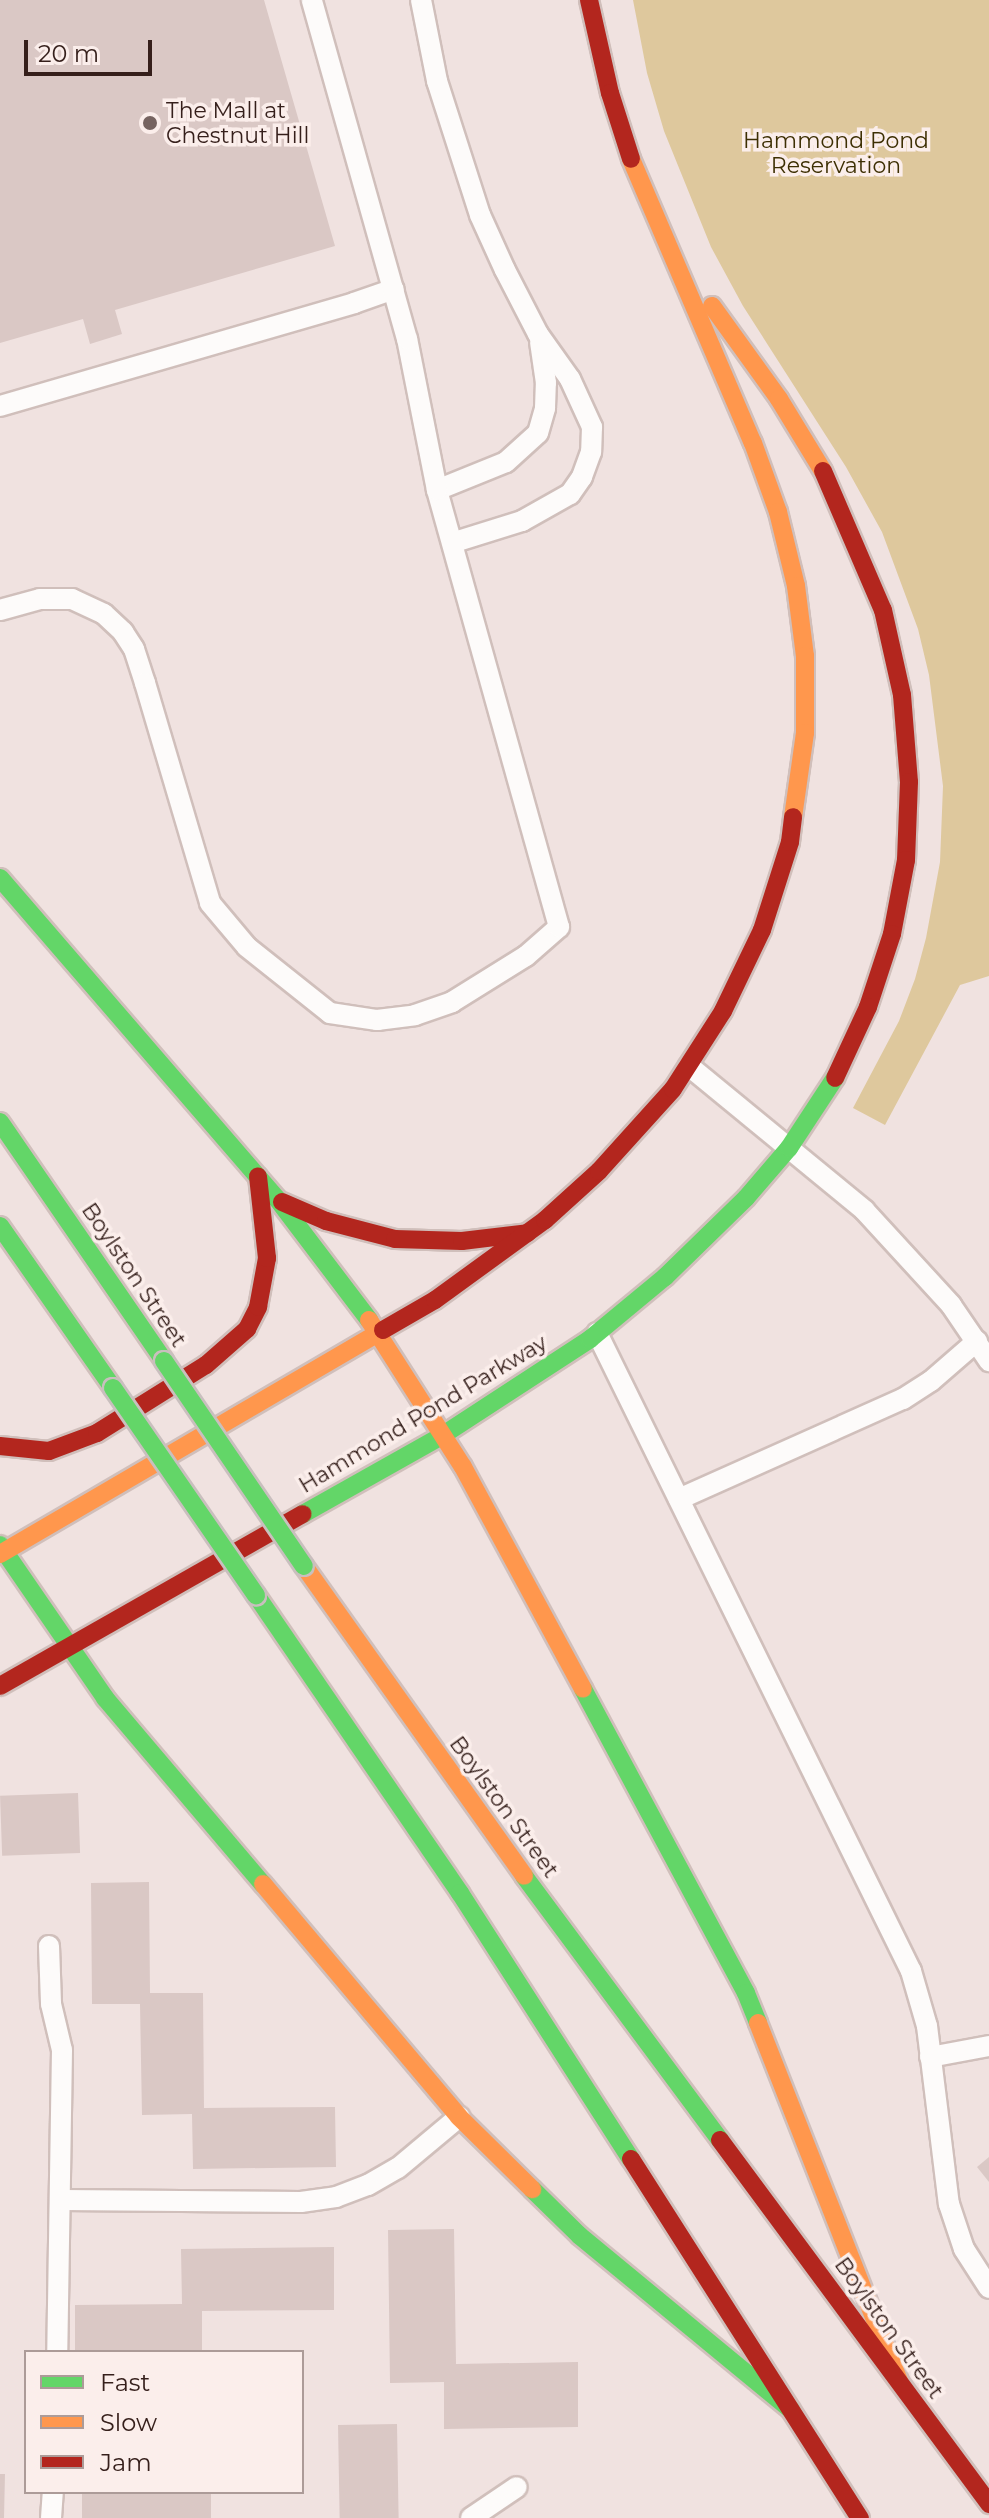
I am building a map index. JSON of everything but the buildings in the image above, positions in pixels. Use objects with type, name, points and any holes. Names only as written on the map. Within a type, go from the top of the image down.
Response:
[{"type":"main road","name":"Hammond Pond Parkway","points":[[1,1550],[449,1292],[528,1233],[623,1146],[689,1066],[746,966],[783,870],[798,793],[805,733],[805,656],[796,586],[778,512],[753,443],[633,166],[610,93],[589,0]]},
{"type":"main road","name":"Hammond Pond Parkway","points":[[0,1686],[443,1435],[597,1333],[729,1216],[789,1148],[836,1076],[868,1007],[892,934],[906,860],[909,782],[902,695],[883,610],[830,482],[779,399],[662,236]]},
{"type":"main road","points":[[2,878],[278,1200],[379,1334],[443,1435],[516,1561],[746,1993],[899,2381]]},
{"type":"main road","name":"Boylston Street","points":[[0,1122],[304,1566],[493,1834],[989,2504]]},
{"type":"main road","points":[[0,1446],[37,1451],[73,1444],[206,1365],[247,1329],[258,1307],[267,1258],[257,1175]]},
{"type":"main road","points":[[278,1200],[304,1214],[395,1239],[462,1241],[528,1233]]},
{"type":"main road","points":[[0,1226],[460,1893],[860,2518]]},
{"type":"main road","points":[[1,1550],[105,1698],[459,2117],[580,2236],[791,2410]]},
{"type":"lane","points":[[0,610],[40,599],[72,599],[104,614],[123,632],[134,649],[145,683],[210,903],[238,939],[330,1013],[377,1020],[415,1015],[452,1002],[526,956],[559,927],[437,490],[394,289],[312,0]]},
{"type":"lane","points":[[421,0],[437,81],[458,153],[487,229],[538,334],[570,379],[592,427],[591,452],[582,477],[570,494],[522,521],[452,543]]},
{"type":"lane","points":[[0,406],[394,289]]},
{"type":"lane","points":[[437,490],[506,462],[538,433],[545,408],[546,383],[538,334]]},
{"type":"lane","points":[[689,1066],[897,1243],[977,1341],[989,1361]]},
{"type":"lane","points":[[597,1333],[911,1971],[924,2013],[954,2227],[989,2288]]},
{"type":"lane","points":[[679,1499],[903,1399],[931,1381],[977,1341]]},
{"type":"lane","points":[[49,1946],[51,2004],[62,2050],[62,2200],[57,2350]]},
{"type":"lane","points":[[930,2057],[989,2046]]},
{"type":"lane","points":[[62,2200],[301,2202],[336,2197],[368,2185],[398,2168],[459,2117]]},
{"type":"lane","points":[[471,2518],[517,2487]]},
{"type":"lane","points":[[51,2518],[53,2494]]},
{"type":"green space","name":"Hammond Pond Reservation","points":[[633,0],[989,0],[989,976],[960,985],[885,1125],[853,1108],[899,1021],[915,979],[940,862],[943,786],[929,675],[918,629],[882,532],[846,467],[743,306],[711,247],[664,131],[647,73]]},
{"type":"traffic: fast","points":[[0,878],[278,1200],[369,1320]]},
{"type":"traffic: fast","points":[[303,1514],[443,1435],[590,1339],[665,1277],[746,1198],[789,1148],[835,1078]]},
{"type":"traffic: fast","points":[[0,1122],[164,1361]]},
{"type":"traffic: fast","points":[[0,1226],[113,1388]]},
{"type":"traffic: fast","points":[[164,1361],[304,1566]]},
{"type":"traffic: fast","points":[[113,1388],[256,1595]]},
{"type":"traffic: fast","points":[[0,1545],[105,1698],[263,1884]]},
{"type":"traffic: fast","points":[[256,1595],[460,1893],[631,2159]]},
{"type":"traffic: fast","points":[[583,1689],[746,1993],[758,2023]]},
{"type":"traffic: fast","points":[[524,1876],[720,2140]]},
{"type":"traffic: fast","points":[[532,2189],[580,2236],[791,2410]]},
{"type":"traffic: slow","points":[[631,159],[753,443],[778,512],[796,586],[805,656],[805,733],[793,817]]},
{"type":"traffic: slow","points":[[712,306],[779,399],[823,471]]},
{"type":"traffic: slow","points":[[369,1320],[463,1467],[583,1689]]},
{"type":"traffic: slow","points":[[0,1554],[383,1330]]},
{"type":"traffic: slow","points":[[304,1566],[524,1876]]},
{"type":"traffic: slow","points":[[263,1884],[459,2117],[532,2189]]},
{"type":"traffic: slow","points":[[758,2023],[899,2381]]},
{"type":"traffic: jam","points":[[589,0],[610,93],[631,159]]},
{"type":"traffic: jam","points":[[823,471],[883,610],[902,695],[909,782],[906,860],[892,934],[868,1007],[835,1078]]},
{"type":"traffic: jam","points":[[383,1330],[435,1300],[545,1220],[599,1171],[673,1089],[723,1011],[762,930],[790,842],[793,817]]},
{"type":"traffic: jam","points":[[0,1446],[49,1451],[97,1433],[206,1365],[247,1329],[258,1307],[267,1258],[258,1176]]},
{"type":"traffic: jam","points":[[282,1202],[326,1221],[395,1239],[462,1241],[528,1233]]},
{"type":"traffic: jam","points":[[0,1686],[303,1514]]},
{"type":"traffic: jam","points":[[720,2140],[989,2504]]},
{"type":"traffic: jam","points":[[631,2159],[860,2518]]},
{"type":"place","name":"The Mall at Chestnut Hill","points":[[150,123]]}]
